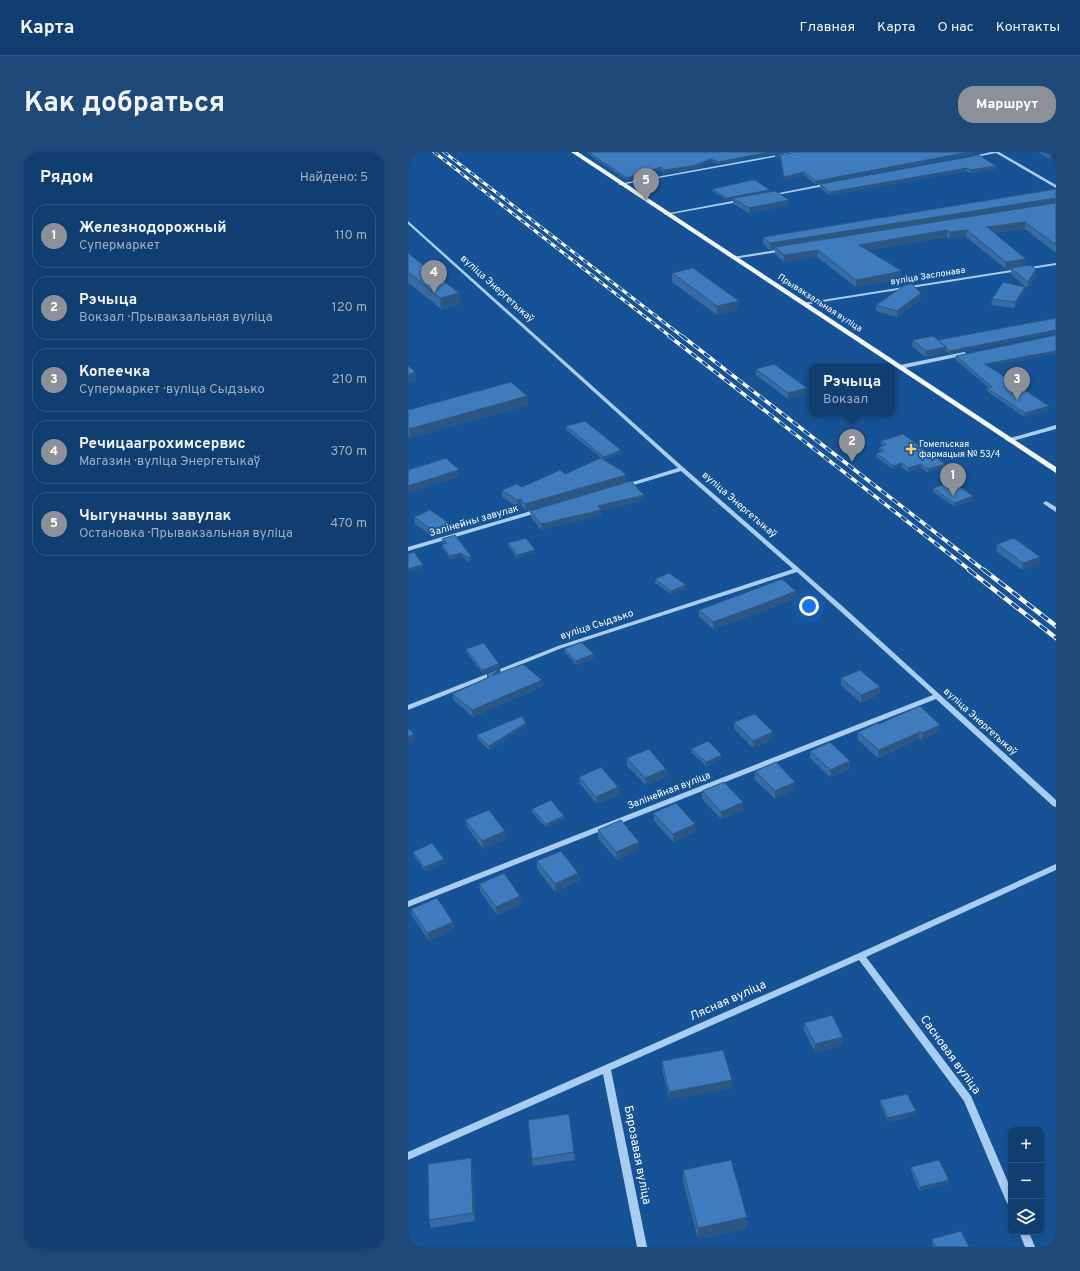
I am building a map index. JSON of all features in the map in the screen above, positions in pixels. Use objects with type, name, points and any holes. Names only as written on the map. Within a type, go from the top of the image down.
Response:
[{"type":"main road","name":"Прывакзальная вуліца","points":[[574,152],[620,184],[1056,471]]},
{"type":"street","points":[[620,184],[800,152]]},
{"type":"street","points":[[965,158],[996,152],[1056,188]]},
{"type":"street","points":[[768,195],[831,183]]},
{"type":"street","points":[[666,214],[745,200]]},
{"type":"street","name":"вуліца Энергетыкаў","points":[[408,222],[682,469],[838,605],[1056,804]]},
{"type":"street","points":[[733,258],[792,249]]},
{"type":"street","name":"вуліца Заслонава","points":[[803,304],[1056,264]]},
{"type":"street","points":[[900,367],[972,352]]},
{"type":"street","points":[[1009,440],[1056,427]]},
{"type":"street","points":[[622,487],[682,469]]},
{"type":"street","points":[[1046,503],[1056,510]]},
{"type":"street","name":"Залінейны завулак","points":[[408,550],[545,509]]},
{"type":"street","name":"вуліца Сыдзько","points":[[408,708],[560,647],[797,570]]},
{"type":"street","name":"Залінейная вуліца","points":[[408,904],[937,696]]},
{"type":"street","name":"Лясная вуліца","points":[[408,1156],[860,956],[1056,867]]},
{"type":"street","name":"Сасновая вуліца","points":[[860,956],[968,1098],[1010,1199]]},
{"type":"street","name":"Бярозавая вуліца","points":[[606,1068],[642,1247]]},
{"type":"street","points":[[1025,1235],[1030,1247]]},
{"type":"building","points":[[590,152],[770,152],[718,162],[711,159],[693,166],[664,170],[661,167],[627,178],[595,157]]},
{"type":"building","points":[[796,152],[969,152],[816,181],[804,172],[784,177],[780,155]]},
{"type":"building","points":[[1042,152],[1056,152],[1056,156],[1050,157]]},
{"type":"building","points":[[979,155],[996,166],[970,170],[967,168],[830,192],[820,184]]},
{"type":"building","points":[[755,180],[770,190],[727,198],[712,189]]},
{"type":"building","points":[[1056,189],[1056,198],[770,243],[763,237]]},
{"type":"building","points":[[775,191],[789,200],[749,208],[733,198]]},
{"type":"building","points":[[1056,203],[1056,245],[1025,222],[987,227],[1026,259],[1006,262],[967,230],[950,232],[947,230],[859,245],[902,271],[856,280],[818,250],[784,255],[775,247]]},
{"type":"building","points":[[408,253],[459,293],[440,298],[408,272]]},
{"type":"building","points":[[1031,265],[1036,269],[1028,282],[1011,268]]},
{"type":"building","points":[[693,268],[739,301],[717,306],[672,273]]},
{"type":"building","points":[[1003,282],[1025,287],[1015,302],[992,299]]},
{"type":"building","points":[[912,284],[921,293],[897,311],[876,305],[905,285]]},
{"type":"building","points":[[1056,318],[1056,330],[949,351],[938,340]]},
{"type":"building","points":[[1056,335],[1056,351],[985,364],[1049,406],[1025,413],[987,388],[992,387],[956,356]]},
{"type":"building","points":[[933,336],[946,347],[926,351],[913,340]]},
{"type":"building","points":[[774,364],[807,388],[788,393],[756,369]]},
{"type":"building","points":[[408,365],[415,372],[408,375]]},
{"type":"building","points":[[511,382],[527,396],[409,429],[408,428],[408,410]]},
{"type":"building","points":[[585,421],[621,450],[604,457],[566,426]]},
{"type":"building","points":[[903,434],[945,464],[928,469],[921,464],[908,468],[902,463],[893,466],[876,453],[884,451],[879,447],[886,445],[881,441]]},
{"type":"building","points":[[446,458],[459,470],[408,486],[408,470]]},
{"type":"building","points":[[601,458],[626,475],[525,504],[521,499],[517,500],[502,490],[517,484],[522,487],[560,470],[565,474]]},
{"type":"building","points":[[631,481],[644,495],[598,506],[601,510],[541,524],[530,511]]},
{"type":"building","points":[[952,482],[973,496],[954,503],[933,488]]},
{"type":"building","points":[[430,510],[446,521],[450,526],[434,531],[414,517]]},
{"type":"building","points":[[455,535],[471,556],[469,558],[461,553],[449,556],[442,544],[447,543],[442,539]]},
{"type":"building","points":[[526,538],[535,550],[517,555],[508,543]]},
{"type":"building","points":[[1014,538],[1040,557],[1023,563],[997,544]]},
{"type":"building","points":[[414,552],[423,565],[408,569],[408,554]]},
{"type":"building","points":[[669,573],[686,585],[671,591],[655,579]]},
{"type":"building","points":[[782,579],[796,591],[713,622],[699,610]]},
{"type":"building","points":[[581,642],[594,654],[576,661],[564,649]]},
{"type":"building","points":[[484,643],[499,664],[482,670],[466,649]]},
{"type":"building","points":[[523,664],[542,680],[472,710],[452,694],[489,677],[487,674],[500,668],[491,676]]},
{"type":"building","points":[[860,670],[880,687],[861,695],[841,678]]},
{"type":"building","points":[[920,706],[940,725],[879,750],[858,732],[878,723],[879,724]]},
{"type":"building","points":[[755,714],[773,732],[753,741],[734,722]]},
{"type":"building","points":[[522,716],[526,723],[489,746],[477,735]]},
{"type":"building","points":[[408,728],[414,734],[408,737]]},
{"type":"building","points":[[708,741],[722,755],[706,762],[691,749]]},
{"type":"building","points":[[830,742],[850,761],[830,770],[810,751]]},
{"type":"building","points":[[649,749],[666,769],[645,778],[627,758]]},
{"type":"building","points":[[776,762],[795,782],[775,791],[755,771]]},
{"type":"building","points":[[601,767],[618,787],[596,797],[579,777]]},
{"type":"building","points":[[724,782],[743,802],[721,812],[702,791]]},
{"type":"building","points":[[551,800],[564,816],[546,824],[532,809]]},
{"type":"building","points":[[676,803],[695,824],[673,834],[653,813]]},
{"type":"building","points":[[489,810],[505,831],[482,841],[465,820]]},
{"type":"building","points":[[621,820],[639,842],[616,852],[598,830]]},
{"type":"building","points":[[432,843],[444,859],[424,867],[413,852]]},
{"type":"building","points":[[561,851],[578,873],[555,884],[537,861]]},
{"type":"building","points":[[504,873],[520,896],[496,907],[479,884]]},
{"type":"building","points":[[437,898],[453,922],[427,933],[411,909]]},
{"type":"building","points":[[832,1015],[843,1037],[815,1044],[804,1023]]},
{"type":"building","points":[[723,1050],[732,1080],[669,1092],[662,1061]]},
{"type":"building","points":[[907,1094],[916,1111],[888,1118],[880,1100]]},
{"type":"building","points":[[569,1114],[574,1152],[532,1159],[528,1120]]},
{"type":"building","points":[[471,1158],[473,1213],[429,1220],[428,1164]]},
{"type":"building","points":[[731,1160],[747,1217],[698,1228],[683,1170]]},
{"type":"building","points":[[939,1160],[949,1180],[920,1187],[911,1167]]},
{"type":"building","points":[[961,1231],[969,1247],[936,1247],[932,1239]]},
{"type":"railway","points":[[434,152],[671,337]]},
{"type":"railway","points":[[444,152],[683,337]]},
{"type":"railway","points":[[669,336],[971,571]]},
{"type":"railway","points":[[682,336],[985,571]]},
{"type":"railway","points":[[969,570],[1056,638]]},
{"type":"railway","points":[[984,570],[1056,626]]},
{"type":"place","name":"Чыгуначны завулак","points":[[646,201]]},
{"type":"place","name":"Речицаагрохимсервис","points":[[434,293]]},
{"type":"place","name":"Копеечка","points":[[1017,400]]},
{"type":"place","name":"Гомельская фармацыя № 53/4","points":[[911,449]]},
{"type":"place","name":"Рэчыца","points":[[852,462]]},
{"type":"place","name":"Железнодорожный","points":[[953,496]]}]
